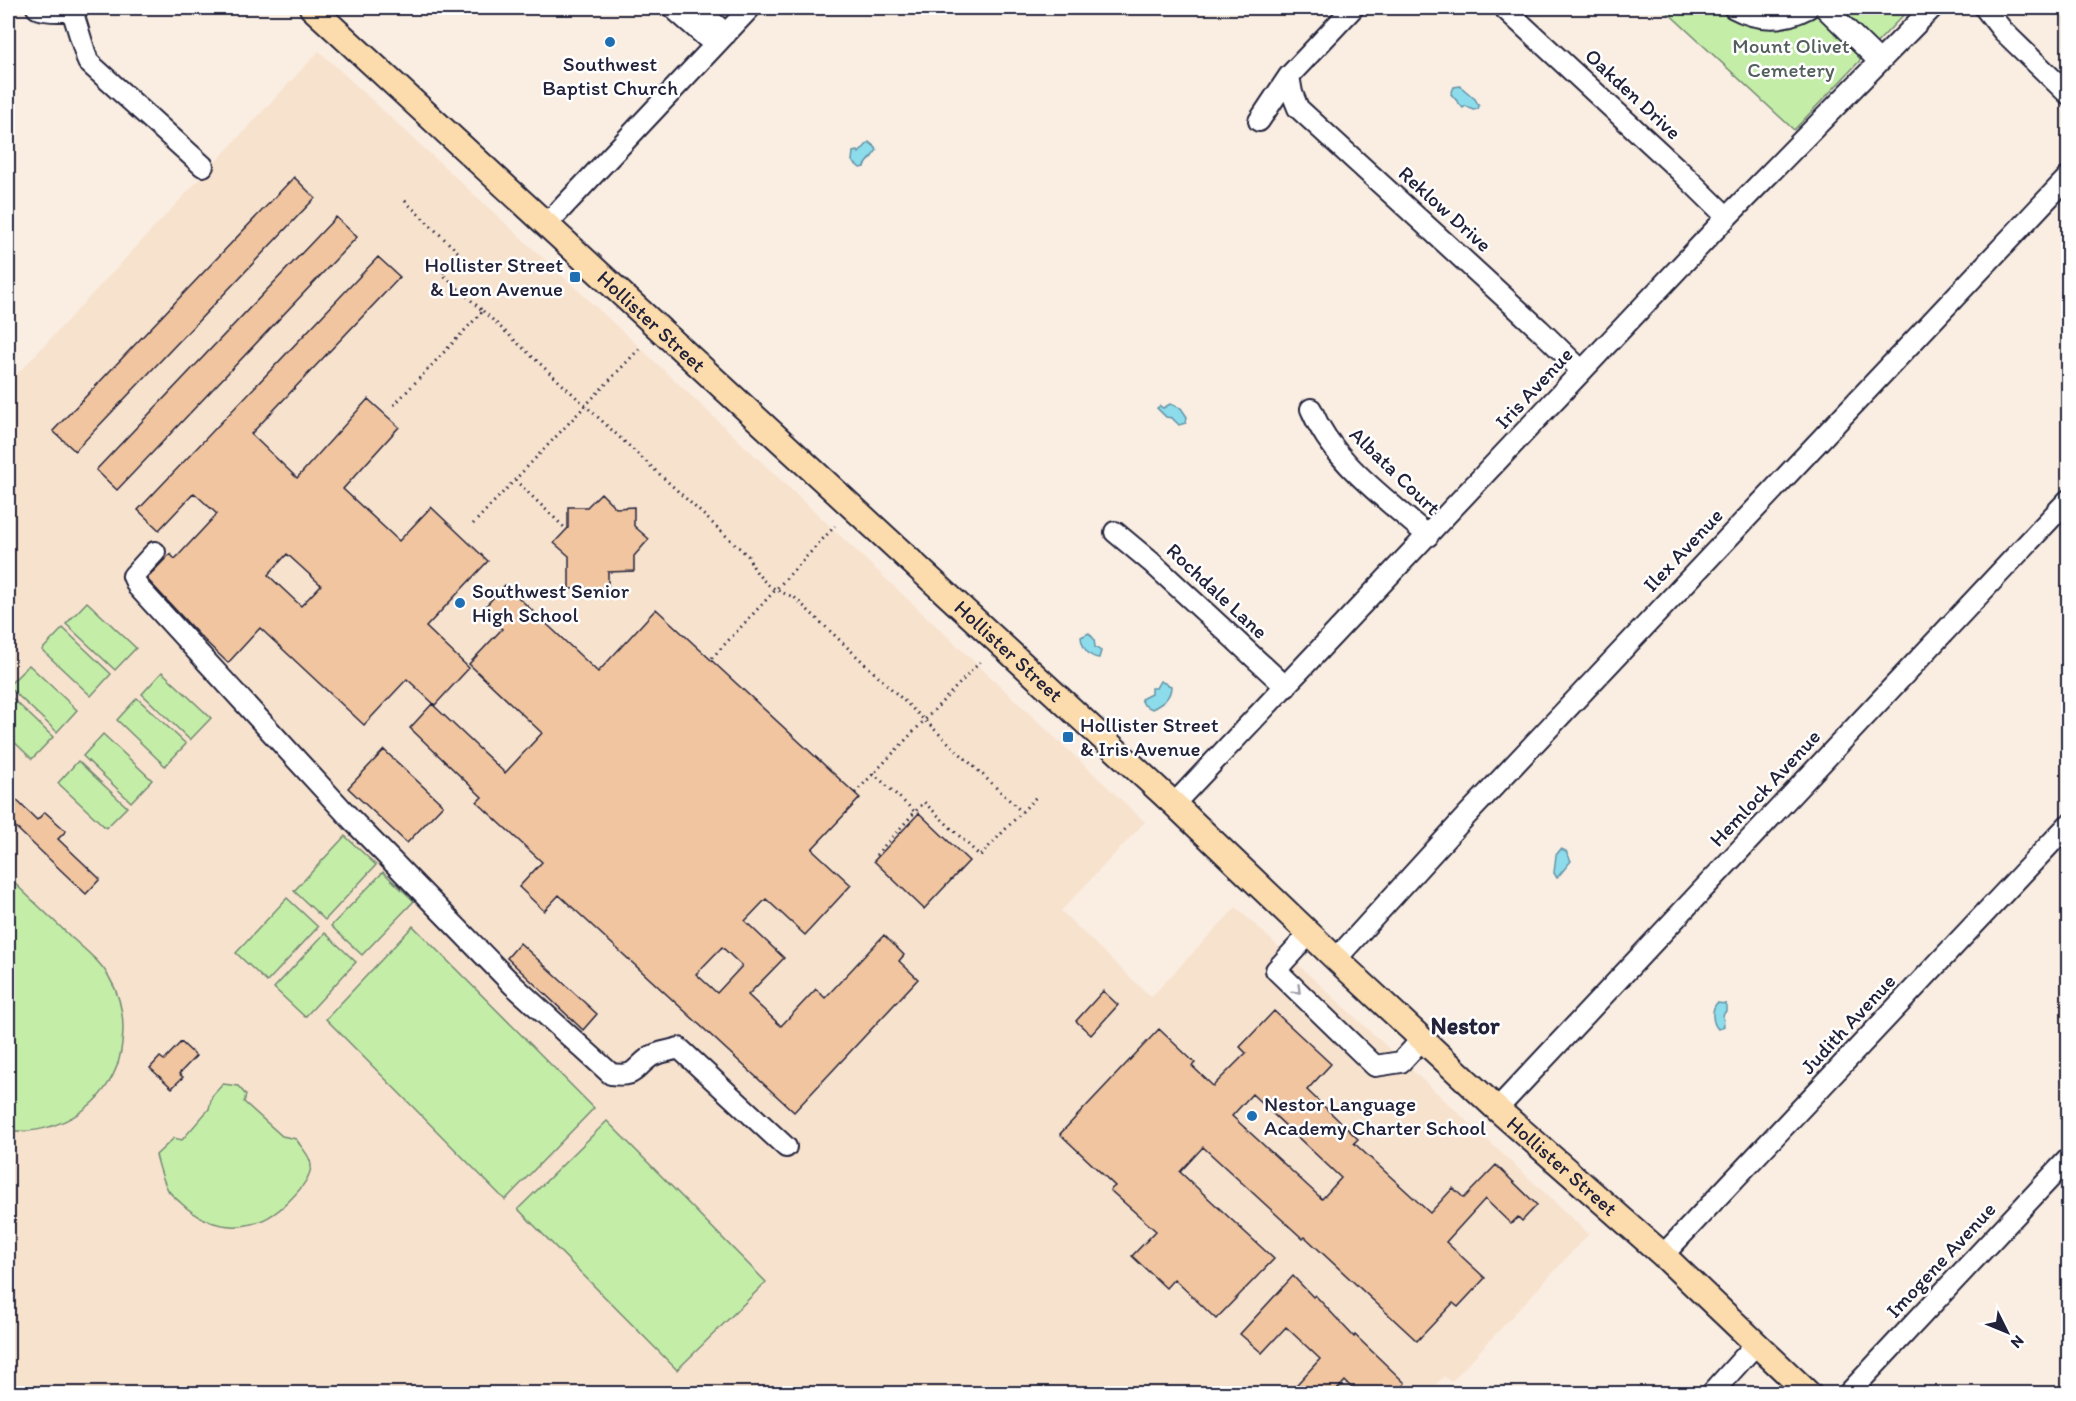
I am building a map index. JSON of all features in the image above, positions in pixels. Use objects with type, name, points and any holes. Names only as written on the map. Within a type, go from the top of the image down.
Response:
[{"type":"main road","name":"Hollister Street","points":[[312,8],[548,223],[1174,804],[1336,959],[1497,1108],[1663,1256],[1809,1394]]},
{"type":"street","points":[[37,8],[42,10],[76,9],[88,62],[203,166]]},
{"type":"street","points":[[674,8],[721,40]]},
{"type":"street","points":[[697,8],[721,40]]},
{"type":"street","points":[[548,223],[750,8]]},
{"type":"street","points":[[1259,122],[1289,76],[1353,8]]},
{"type":"street","name":"Oakden Drive","points":[[1504,8],[1727,217]]},
{"type":"street","points":[[1734,8],[1764,18],[1793,15],[1808,8]]},
{"type":"street","points":[[1825,8],[1880,62]]},
{"type":"street","name":"Iris Avenue","points":[[1174,804],[1727,217],[1932,8]]},
{"type":"street","points":[[1985,8],[2002,31],[2068,94]]},
{"type":"street","name":"Reklow Drive","points":[[1289,76],[1298,108],[1539,329],[1582,372]]},
{"type":"street","name":"Ilex Avenue","points":[[1336,959],[1467,814],[2068,177]]},
{"type":"street","name":"Albata Court","points":[[1311,409],[1333,446],[1350,467],[1428,536]]},
{"type":"street","name":"Hemlock Avenue","points":[[1497,1108],[2068,500]]},
{"type":"street","name":"Rochdale Lane","points":[[1115,532],[1151,562],[1286,687]]},
{"type":"street","points":[[155,552],[133,576],[138,587],[351,819],[513,985],[611,1074],[627,1076],[651,1056],[679,1048],[786,1147]]},
{"type":"street","name":"Judith Avenue","points":[[1663,1256],[2068,825]]},
{"type":"street","points":[[1310,933],[1276,970],[1375,1066],[1401,1062],[1422,1038]]},
{"type":"street","name":"Imogene Avenue","points":[[1848,1394],[2068,1159]]},
{"type":"street","points":[[1711,1394],[1756,1344]]},
{"type":"path","points":[[404,200],[461,255],[442,274],[748,556],[755,571],[775,591],[794,597],[1022,812]]},
{"type":"path","points":[[394,405],[483,311]]},
{"type":"path","points":[[473,524],[642,345]]},
{"type":"path","points":[[515,480],[567,530]]},
{"type":"path","points":[[712,658],[836,526]]},
{"type":"path","points":[[855,793],[981,661]]},
{"type":"path","points":[[873,773],[915,812]]},
{"type":"path","points":[[876,855],[924,802],[980,856],[1037,796]]},
{"type":"shaded area","name":"Southwest Senior High School","points":[[319,51],[634,342],[1145,822],[1061,911],[1151,997],[1236,907],[1589,1234],[1451,1382],[1444,1376],[1428,1393],[8,1393],[8,384]]},
{"type":"green space","name":"Mount Olivet Cemetery","points":[[1663,8],[1910,8],[1794,130]]},
{"type":"green space","points":[[87,602],[136,648],[115,670],[66,624]]},
{"type":"green space","points":[[63,628],[111,674],[91,696],[42,650]]},
{"type":"green space","points":[[29,665],[77,710],[57,732],[8,686]]},
{"type":"green space","points":[[162,672],[211,718],[190,740],[142,694]]},
{"type":"green space","points":[[8,694],[53,737],[32,759],[8,736]]},
{"type":"green space","points":[[137,698],[186,744],[165,766],[117,720]]},
{"type":"green space","points":[[103,734],[152,780],[131,802],[83,756]]},
{"type":"green space","points":[[78,761],[127,807],[106,828],[58,783]]},
{"type":"green space","points":[[345,836],[376,865],[325,920],[294,891]]},
{"type":"green space","points":[[383,872],[414,901],[362,955],[331,926]]},
{"type":"green space","points":[[8,877],[101,966],[117,993],[122,1017],[121,1052],[113,1076],[104,1090],[92,1103],[74,1116],[53,1126],[30,1131],[8,1130]]},
{"type":"green space","points":[[287,898],[318,927],[267,982],[236,953]]},
{"type":"green space","points":[[413,926],[594,1108],[505,1200],[326,1019]]},
{"type":"green space","points":[[325,933],[356,962],[305,1017],[274,988]]},
{"type":"green space","points":[[223,1084],[238,1086],[246,1095],[244,1102],[282,1136],[296,1139],[311,1164],[305,1182],[288,1202],[276,1213],[249,1225],[221,1225],[194,1213],[168,1190],[156,1155],[174,1138],[182,1140],[209,1109],[212,1096]]},
{"type":"green space","points":[[607,1121],[766,1282],[677,1370],[518,1209]]},
{"type":"water","points":[[1460,86],[1475,99],[1479,106],[1478,109],[1473,110],[1466,106],[1463,108],[1451,94],[1454,87]]},
{"type":"water","points":[[869,142],[877,150],[864,167],[860,168],[852,161],[853,152],[858,151],[859,153]]},
{"type":"water","points":[[1170,404],[1181,408],[1187,417],[1186,423],[1179,425],[1157,408]]},
{"type":"water","points":[[1089,633],[1094,639],[1095,647],[1101,651],[1099,658],[1089,654],[1083,644],[1081,637]]},
{"type":"water","points":[[1160,681],[1171,686],[1171,690],[1165,700],[1152,709],[1144,705],[1141,699],[1151,694],[1151,688],[1156,688]]},
{"type":"water","points":[[1561,849],[1566,851],[1571,861],[1557,878],[1554,873],[1556,855]]},
{"type":"water","points":[[1717,1003],[1726,1004],[1726,1011],[1723,1015],[1724,1026],[1718,1029],[1713,1016]]},
{"type":"building","points":[[294,177],[315,198],[75,451],[53,431]]},
{"type":"building","points":[[336,217],[357,237],[117,490],[96,470]]},
{"type":"building","points":[[378,257],[400,277],[251,434],[297,478],[368,399],[399,427],[343,489],[399,541],[431,507],[488,561],[426,627],[469,668],[435,705],[407,679],[364,725],[260,628],[228,663],[147,578],[170,554],[175,559],[217,514],[194,493],[159,530],[138,510]],"holes":[[[287,554],[321,585],[301,606],[268,575]]]},
{"type":"building","points":[[601,493],[616,508],[634,507],[634,526],[649,539],[634,556],[634,571],[608,572],[608,588],[569,589],[569,556],[554,543],[568,528],[568,507],[587,507]]},
{"type":"building","points":[[505,585],[598,672],[656,609],[860,798],[812,849],[851,885],[805,935],[766,899],[745,921],[784,958],[748,995],[781,1026],[816,989],[825,998],[884,935],[904,955],[899,961],[918,979],[794,1112],[559,895],[544,911],[519,887],[542,862],[477,802],[482,797],[410,728],[432,704],[505,773],[542,733],[469,664],[502,629],[482,610]],"holes":[[[722,947],[742,966],[717,993],[696,974]]]},
{"type":"building","points":[[384,750],[443,805],[407,843],[348,788]]},
{"type":"building","points":[[8,792],[37,820],[45,812],[66,831],[58,839],[100,879],[86,894],[8,820]]},
{"type":"building","points":[[919,813],[969,861],[924,909],[874,861]]},
{"type":"building","points":[[520,943],[597,1014],[583,1030],[507,958]]},
{"type":"building","points":[[1103,991],[1118,1005],[1091,1035],[1076,1021]]},
{"type":"building","points":[[1274,1011],[1331,1064],[1307,1090],[1358,1139],[1354,1143],[1430,1213],[1453,1188],[1464,1198],[1496,1165],[1537,1205],[1522,1221],[1518,1217],[1511,1224],[1485,1199],[1446,1242],[1485,1278],[1458,1307],[1453,1303],[1417,1341],[1305,1237],[1303,1239],[1203,1147],[1180,1172],[1274,1259],[1216,1319],[1174,1279],[1166,1288],[1132,1256],[1156,1231],[1110,1190],[1115,1186],[1060,1134],[1159,1029],[1195,1063],[1192,1066],[1213,1086],[1246,1053],[1240,1047]],"holes":[[[1252,1094],[1341,1178],[1322,1199],[1232,1116]]]},
{"type":"building","points":[[181,1042],[196,1056],[179,1074],[183,1077],[172,1088],[150,1068],[160,1057],[164,1060]]},
{"type":"building","points":[[1293,1276],[1313,1297],[1315,1295],[1354,1337],[1355,1335],[1405,1383],[1396,1394],[1358,1394],[1345,1381],[1333,1394],[1288,1394],[1320,1359],[1286,1327],[1262,1353],[1240,1334]]},
{"type":"place","name":"Southwest Baptist Church","points":[[610,42]]},
{"type":"place","name":"Hollister Street & Leon Avenue","points":[[575,277]]},
{"type":"place","name":"Southwest Senior High School","points":[[460,603]]},
{"type":"place","name":"Hollister Street & Iris Avenue","points":[[1068,737]]},
{"type":"place","name":"Nestor Language Academy Charter School","points":[[1252,1116]]},
{"type":"district","name":"Nestor","points":[[1465,1026]]}]
